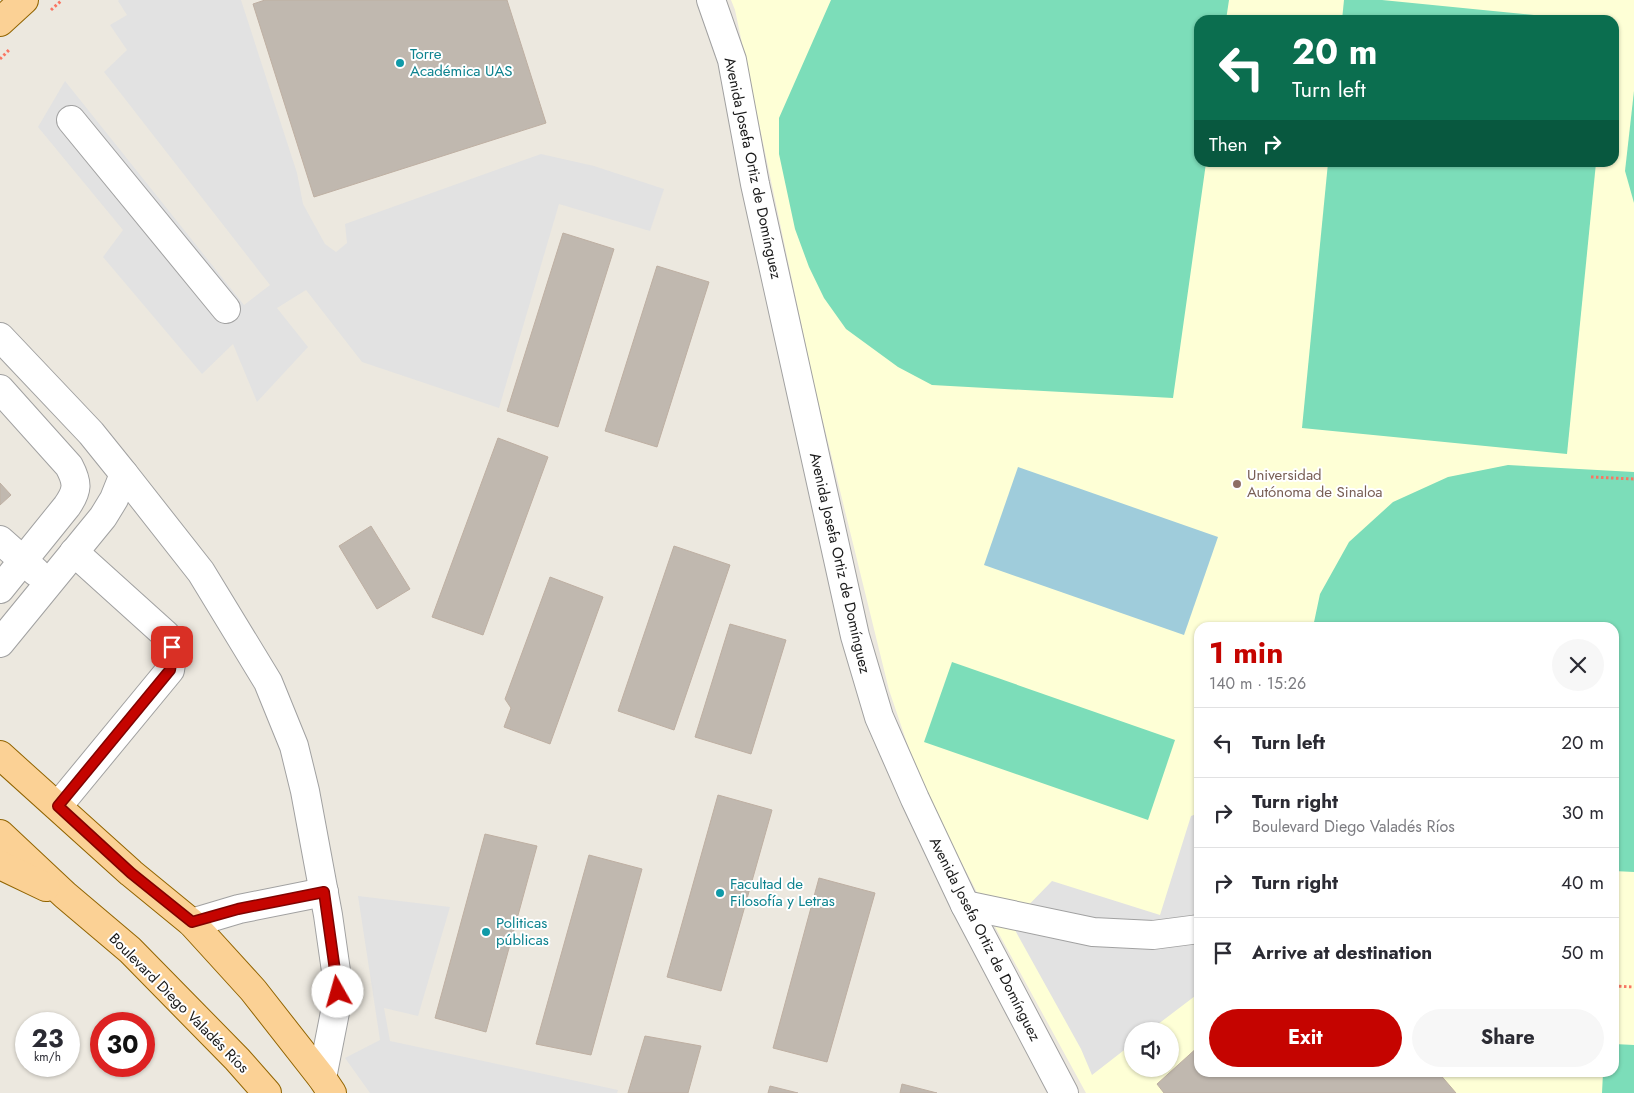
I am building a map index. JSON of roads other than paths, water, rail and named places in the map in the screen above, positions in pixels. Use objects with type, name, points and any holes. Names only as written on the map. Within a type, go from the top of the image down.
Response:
[{"type":"main road","points":[[0,22],[24,0]]},
{"type":"main road","points":[[0,755],[131,873],[192,922],[253,990],[327,1085]]},
{"type":"main road","name":"Boulevard Diego Valadés Ríos","points":[[0,834],[65,895],[130,950],[237,1058],[267,1093]]},
{"type":"main road","points":[[0,865],[65,895]]},
{"type":"street","name":"Avenida Josefa Ortiz de Domínguez","points":[[710,0],[732,60],[755,184],[855,636],[867,680],[879,717],[964,905],[1064,1093]]},
{"type":"street","points":[[71,120],[226,309]]},
{"type":"street","points":[[0,337],[91,433],[201,572],[268,682],[294,746],[305,791],[324,892],[338,992],[327,1085]]},
{"type":"street","points":[[0,389],[69,466],[75,476],[76,486],[73,497],[67,506],[0,589]]},
{"type":"street","points":[[0,643],[103,517],[114,499],[124,474]]},
{"type":"street","points":[[0,540],[49,582]]},
{"type":"street","points":[[58,806],[170,670],[172,658],[172,647],[166,635],[74,552]]},
{"type":"street","points":[[192,922],[238,909],[324,892]]},
{"type":"street","points":[[964,905],[1093,932],[1153,935],[1194,930]]},
{"type":"water","points":[[1018,467],[1218,537],[1184,635],[984,565]]},
{"type":"place","name":"Torre Académica UAS","points":[[400,63]]},
{"type":"place","name":"Universidad Autónoma de Sinaloa","points":[[1237,484]]},
{"type":"place","name":"Facultad de Filosofía y Letras","points":[[720,893]]},
{"type":"place","name":"Politicas públicas","points":[[486,932]]}]
